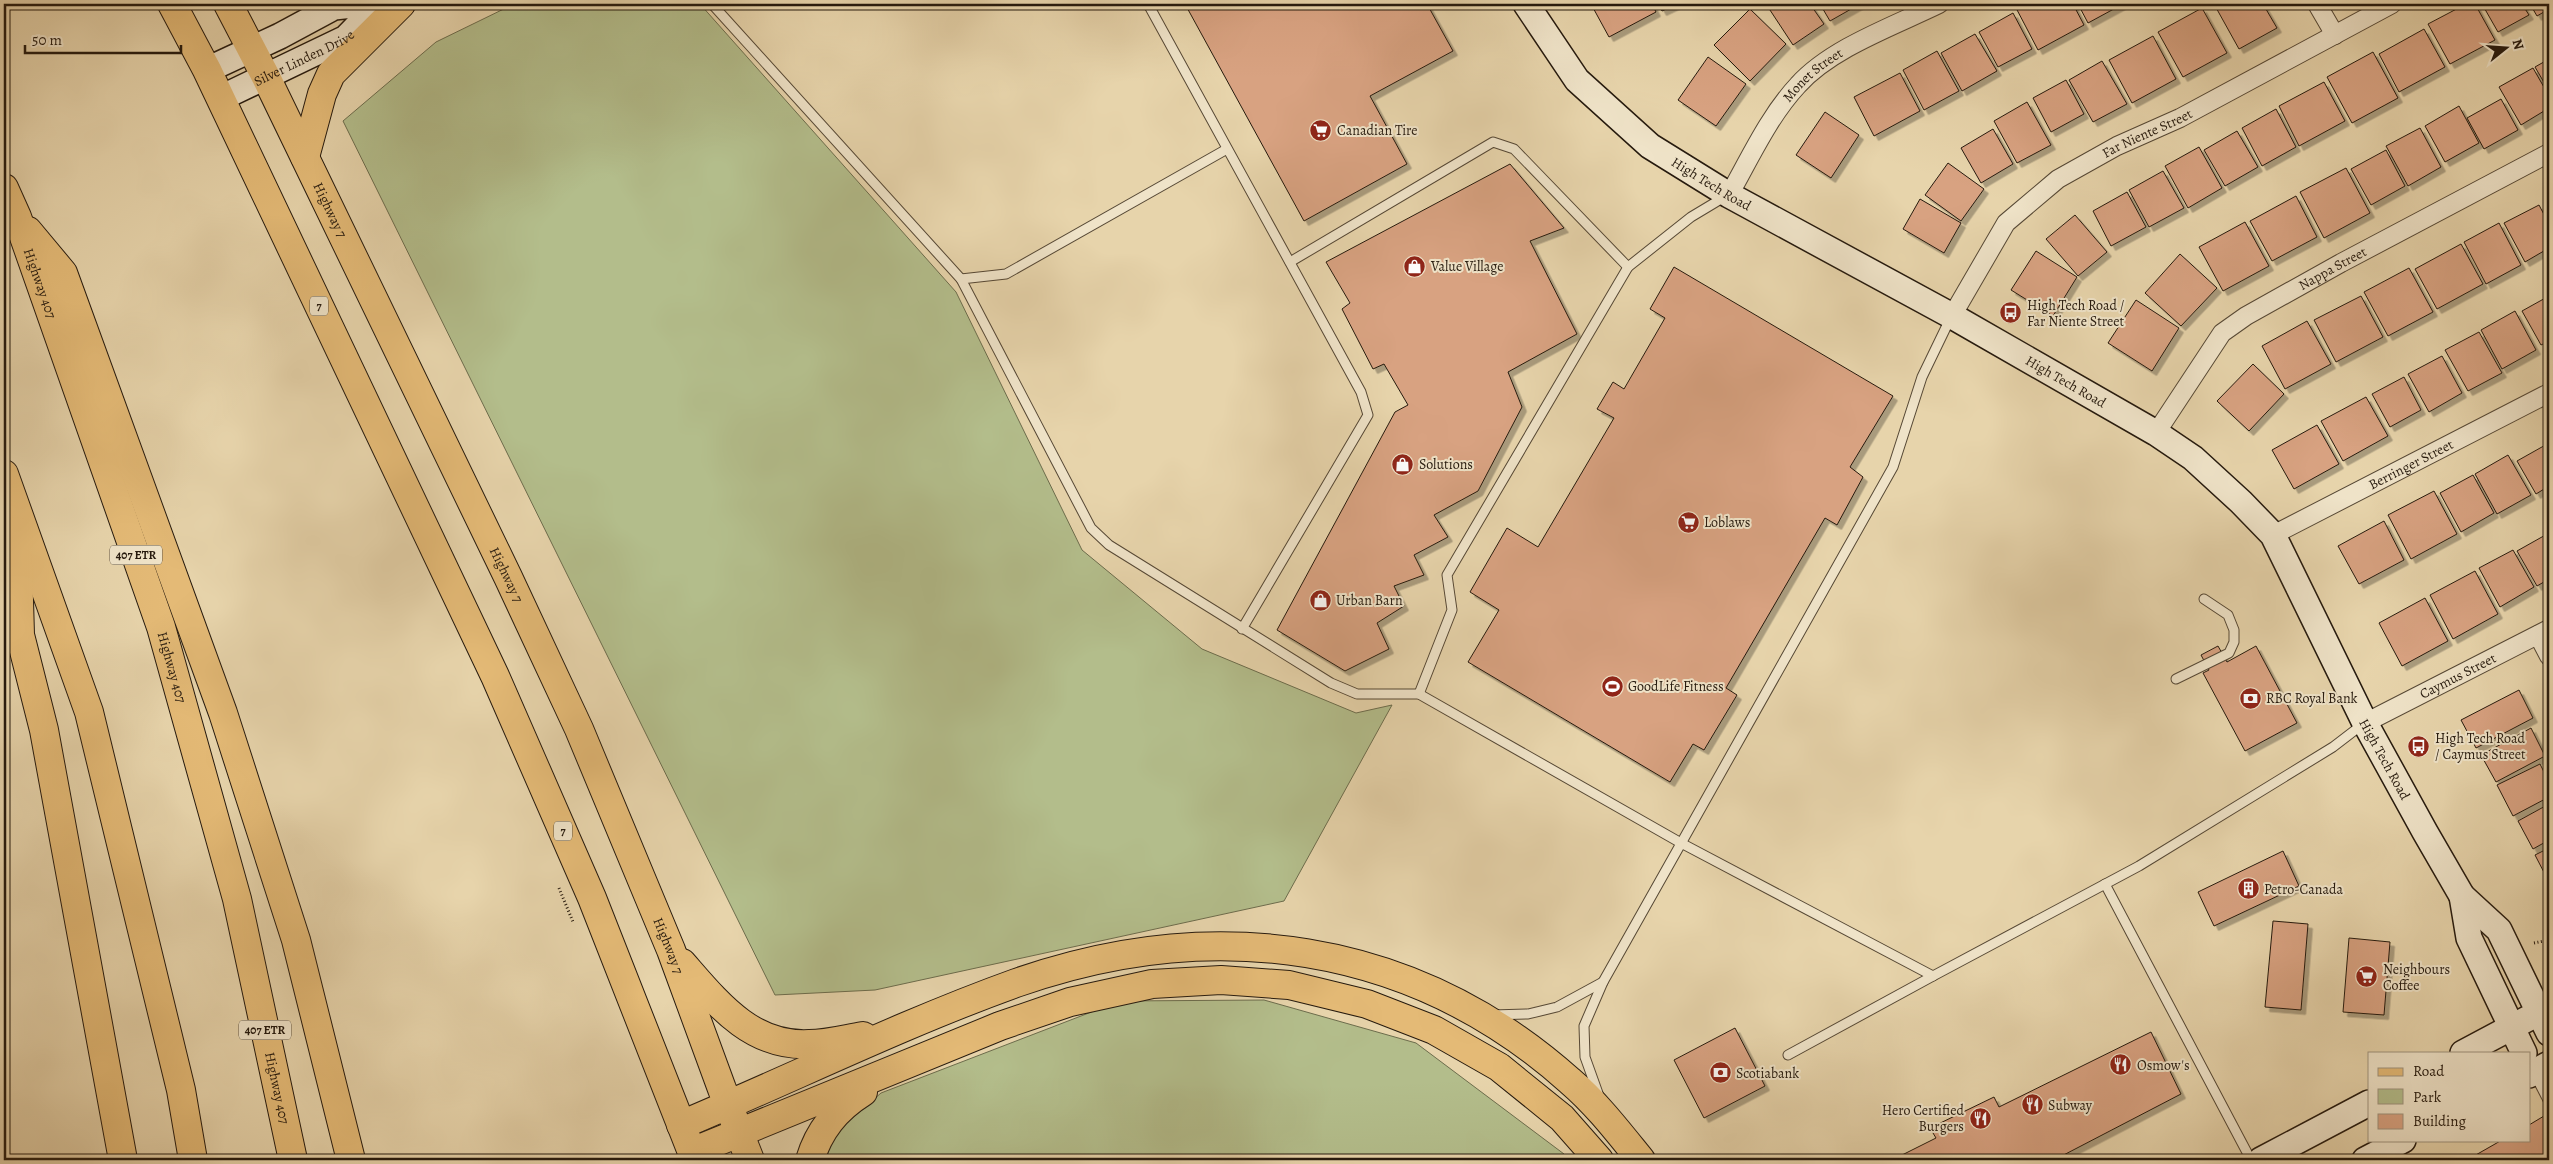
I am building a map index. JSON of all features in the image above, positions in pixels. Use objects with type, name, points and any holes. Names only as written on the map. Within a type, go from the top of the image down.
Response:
[{"type":"main road","name":"7","points":[[172,4],[208,70],[495,676],[592,898],[693,1156]]},
{"type":"main road","name":"Highway 7","points":[[228,4],[266,77],[558,685],[671,950],[728,1106],[750,1160]]},
{"type":"main road","points":[[304,156],[322,94],[331,74],[401,4]]},
{"type":"main road","name":"Highway 407","points":[[4,188],[17,217],[161,627],[237,899],[293,1160]]},
{"type":"main road","points":[[17,217],[63,273],[224,713],[296,940],[351,1160]]},
{"type":"main road","points":[[4,474],[89,712],[181,1090],[193,1160]]},
{"type":"main road","points":[[16,505],[20,635],[44,730],[123,1160]]},
{"type":"main road","points":[[681,1125],[900,1030],[1016,983],[1081,964],[1141,952],[1198,946],[1250,945],[1316,954],[1373,968],[1433,991],[1484,1015],[1522,1042],[1572,1082],[1607,1119],[1641,1160]]},
{"type":"main road","points":[[671,950],[724,1011],[762,1037],[786,1043],[810,1044],[900,1030]]},
{"type":"main road","points":[[693,1156],[739,1133],[910,1062],[1000,1026],[1070,1002],[1152,984],[1221,980],[1288,985],[1367,1004],[1434,1030],[1498,1067],[1562,1118],[1599,1160]]},
{"type":"main road","points":[[810,1160],[824,1127],[836,1112],[853,1098],[910,1062]]},
{"type":"street","name":"Silver Linden Drive","points":[[208,70],[334,8],[362,4]]},
{"type":"street","name":"Silver Linden Drive","points":[[220,98],[346,38],[379,4]]},
{"type":"street","name":"High Tech Road","points":[[1526,4],[1577,80],[1650,146],[1729,195],[1952,316],[2156,432],[2193,458],[2273,535],[2366,723],[2462,896],[2499,930],[2546,1018]]},
{"type":"street","name":"Monet Street","points":[[1729,195],[1759,141],[1798,84],[1822,64],[1852,46],[1939,4]]},
{"type":"street","points":[[2318,4],[2335,35]]},
{"type":"street","name":"Far Niente Street","points":[[1952,316],[2006,223],[2058,179],[2117,146],[2180,118],[2392,4]]},
{"type":"street","name":"Nappa Street","points":[[2156,432],[2222,333],[2246,316],[2342,263],[2549,153]]},
{"type":"street","name":"Berringer Street","points":[[2273,535],[2549,393]]},
{"type":"street","points":[[2544,632],[2549,656]]},
{"type":"street","name":"Caymus Street","points":[[2366,723],[2544,632]]},
{"type":"street","name":"High Tech Road","points":[[2462,896],[2469,938],[2526,1052]]},
{"type":"street","points":[[2465,1052],[2512,1027],[2546,1018]]},
{"type":"street","points":[[2261,1160],[2368,1104]]},
{"type":"street","points":[[2365,1160],[2399,1142]]},
{"type":"lane","points":[[712,4],[962,279],[1091,528],[1109,545],[1331,683],[1357,694],[1419,694],[1681,843],[1933,976]]},
{"type":"lane","points":[[1148,4],[1361,392],[1368,415],[1242,629]]},
{"type":"lane","points":[[1290,262],[1493,142],[1514,149],[1628,267]]},
{"type":"lane","points":[[962,279],[1006,274],[1227,149]]},
{"type":"lane","points":[[1419,694],[1452,610],[1447,575],[1628,267],[1690,217],[1729,195]]},
{"type":"lane","points":[[1607,1119],[1585,1058],[1584,1026],[1603,982],[1892,467],[1922,377],[1952,316]]},
{"type":"lane","points":[[2176,680],[2229,653],[2234,642],[2234,630],[2228,615],[2204,599]]},
{"type":"lane","points":[[1788,1055],[2139,866],[2333,747],[2366,723]]},
{"type":"lane","points":[[2105,884],[2251,1160]]},
{"type":"lane","points":[[1484,1015],[1528,1014],[1557,1007],[1603,982]]},
{"type":"lane","points":[[2533,1065],[2549,1102]]},
{"type":"path","points":[[2534,942],[2549,940]]},
{"type":"green space","points":[[514,4],[700,4],[956,292],[1082,550],[1202,649],[1356,713],[1392,705],[1284,901],[875,990],[775,995],[343,121],[436,42]]},
{"type":"green space","points":[[1264,1000],[1416,1043],[1564,1154],[1568,1160],[827,1160],[830,1137],[881,1093],[1120,1001]]},
{"type":"building","name":"Canadian Tire","points":[[1185,4],[1427,4],[1453,51],[1370,96],[1407,164],[1304,221]]},
{"type":"building","points":[[1591,4],[1652,4],[1656,12],[1609,37]]},
{"type":"building","points":[[1658,4],[1677,4],[1662,11]]},
{"type":"building","points":[[1766,4],[1810,4],[1824,24],[1793,45]]},
{"type":"building","points":[[1820,4],[1860,4],[1830,21]]},
{"type":"building","points":[[2020,4],[2073,4],[2084,25],[2038,50],[2015,6]]},
{"type":"building","points":[[2078,4],[2123,4],[2088,23]]},
{"type":"building","points":[[2214,4],[2263,4],[2277,28],[2239,49]]},
{"type":"building","points":[[2466,4],[2475,4],[2495,40],[2450,64],[2428,24]]},
{"type":"building","points":[[2482,4],[2522,4],[2529,15],[2498,32]]},
{"type":"building","points":[[2530,4],[2549,4],[2549,9],[2537,16]]},
{"type":"building","points":[[2202,8],[2227,53],[2183,77],[2158,32]]},
{"type":"building","points":[[1750,9],[1786,44],[1750,81],[1714,45]]},
{"type":"building","points":[[2013,13],[2032,49],[1998,67],[1979,32]]},
{"type":"building","points":[[2424,29],[2445,67],[2399,92],[2379,54]]},
{"type":"building","points":[[1975,34],[1997,71],[1962,91],[1941,53]]},
{"type":"building","points":[[2153,36],[2176,79],[2132,103],[2109,60]]},
{"type":"building","points":[[1937,51],[1959,91],[1924,110],[1903,70]]},
{"type":"building","points":[[2373,52],[2398,98],[2352,123],[2327,77]]},
{"type":"building","points":[[1708,57],[1746,84],[1716,126],[1678,100]]},
{"type":"building","points":[[2549,59],[2549,91],[2535,67]]},
{"type":"building","points":[[2102,61],[2127,104],[2093,122],[2069,80]]},
{"type":"building","points":[[2533,68],[2549,96],[2549,108],[2521,125],[2499,87]]},
{"type":"building","points":[[1900,73],[1920,111],[1874,136],[1854,97]]},
{"type":"building","points":[[2066,80],[2084,114],[2051,132],[2033,98]]},
{"type":"building","points":[[2324,82],[2345,121],[2299,146],[2279,106]]},
{"type":"building","points":[[2501,99],[2518,130],[2484,149],[2467,118]]},
{"type":"building","points":[[2027,102],[2051,145],[2017,163],[1994,121]]},
{"type":"building","points":[[2459,106],[2479,143],[2445,162],[2425,126]]},
{"type":"building","points":[[2276,109],[2296,147],[2262,166],[2242,128]]},
{"type":"building","points":[[1825,112],[1859,135],[1831,178],[1796,155]]},
{"type":"building","points":[[2420,128],[2441,167],[2408,186],[2386,146]]},
{"type":"building","points":[[1993,129],[2013,164],[1981,183],[1961,148]]},
{"type":"building","points":[[2237,131],[2258,167],[2225,186],[2204,150]]},
{"type":"building","points":[[2199,147],[2222,188],[2188,208],[2165,166]]},
{"type":"building","points":[[2386,150],[2405,186],[2371,205],[2351,169]]},
{"type":"building","points":[[1948,163],[1984,189],[1961,221],[1925,195]]},
{"type":"building","points":[[1510,164],[1564,228],[1530,241],[1577,334],[1508,372],[1522,407],[1478,491],[1434,515],[1448,537],[1414,555],[1424,575],[1394,586],[1404,606],[1377,623],[1389,649],[1345,671],[1277,630],[1395,412],[1408,405],[1384,364],[1373,369],[1342,309],[1350,303],[1326,262]]},
{"type":"building","points":[[2346,168],[2370,213],[2324,238],[2300,192]]},
{"type":"building","points":[[2163,171],[2184,208],[2149,227],[2129,190]]},
{"type":"building","points":[[2127,192],[2146,227],[2111,246],[2093,211]]},
{"type":"building","points":[[2296,196],[2317,237],[2272,261],[2250,221]]},
{"type":"building","points":[[1920,199],[1961,223],[1944,253],[1903,229]]},
{"type":"building","points":[[2539,205],[2549,224],[2549,248],[2525,262],[2504,223]]},
{"type":"building","points":[[2075,215],[2107,252],[2078,276],[2046,239]]},
{"type":"building","points":[[2245,222],[2269,266],[2223,291],[2199,247]]},
{"type":"building","points":[[2499,223],[2521,265],[2486,284],[2464,242]]},
{"type":"building","points":[[2461,244],[2483,284],[2437,309],[2415,269]]},
{"type":"building","points":[[2036,251],[2077,277],[2053,316],[2011,290]]},
{"type":"building","points":[[2180,254],[2217,288],[2181,326],[2145,293]]},
{"type":"building","name":"Loblaws","points":[[1674,267],[1893,396],[1850,467],[1863,477],[1837,525],[1825,518],[1726,688],[1737,695],[1704,750],[1693,744],[1670,782],[1468,662],[1499,610],[1470,592],[1507,528],[1538,547],[1614,418],[1597,409],[1613,382],[1624,389],[1665,318],[1650,309]]},
{"type":"building","points":[[2409,268],[2433,312],[2388,336],[2364,292]]},
{"type":"building","points":[[2361,296],[2383,337],[2336,362],[2314,320]]},
{"type":"building","points":[[2549,296],[2549,341],[2541,345],[2522,311]]},
{"type":"building","points":[[2136,300],[2179,328],[2152,371],[2108,343]]},
{"type":"building","points":[[2515,311],[2536,350],[2502,369],[2481,330]]},
{"type":"building","points":[[2307,321],[2331,364],[2285,389],[2262,346]]},
{"type":"building","points":[[2479,332],[2502,373],[2468,391],[2445,350]]},
{"type":"building","points":[[2442,356],[2462,393],[2429,412],[2408,374]]},
{"type":"building","points":[[2253,364],[2284,394],[2249,431],[2217,401]]},
{"type":"building","points":[[2404,377],[2421,410],[2390,427],[2372,394]]},
{"type":"building","points":[[2366,397],[2388,436],[2343,461],[2321,421]]},
{"type":"building","points":[[2317,425],[2339,464],[2294,489],[2272,450]]},
{"type":"building","points":[[2549,443],[2549,486],[2536,494],[2517,461]]},
{"type":"building","points":[[2508,455],[2531,495],[2497,514],[2475,474]]},
{"type":"building","points":[[2473,475],[2494,513],[2461,532],[2440,493]]},
{"type":"building","points":[[2434,491],[2457,534],[2411,559],[2388,515]]},
{"type":"building","points":[[2384,521],[2404,560],[2359,584],[2338,546]]},
{"type":"building","points":[[2549,533],[2549,579],[2537,586],[2517,551]]},
{"type":"building","points":[[2513,550],[2534,587],[2500,607],[2479,568]]},
{"type":"building","points":[[2475,571],[2498,614],[2453,639],[2430,595]]},
{"type":"building","points":[[2425,598],[2448,641],[2402,666],[2379,623]]},
{"type":"building","name":"RBC Royal Bank","points":[[2218,646],[2227,662],[2256,646],[2297,723],[2245,751],[2203,673],[2209,670],[2201,655]]},
{"type":"building","points":[[2519,690],[2533,718],[2476,748],[2461,720]]},
{"type":"building","points":[[2531,728],[2545,756],[2496,782],[2481,755]]},
{"type":"building","points":[[2540,764],[2546,776],[2549,774],[2549,797],[2513,816],[2497,785]]},
{"type":"building","points":[[2549,804],[2549,840],[2533,849],[2518,821]]},
{"type":"building","points":[[2549,848],[2549,882],[2535,855]]},
{"type":"building","name":"Petro-Canada","points":[[2283,851],[2299,886],[2214,926],[2198,892]]},
{"type":"building","name":"Petro-Canada","points":[[2273,921],[2308,924],[2301,1010],[2265,1007]]},
{"type":"building","name":"Neighbours Coffee","points":[[2349,938],[2390,942],[2384,1015],[2343,1012]]},
{"type":"building","name":"Scotiabank","points":[[1735,1028],[1765,1086],[1704,1118],[1674,1060]]},
{"type":"building","points":[[2151,1032],[2181,1094],[2054,1160],[1892,1160],[1936,1138],[1930,1128],[1994,1097],[1999,1107]]},
{"type":"building","points":[[2549,1113],[2549,1160],[2467,1160],[2498,1142],[2530,1142],[2530,1124]]},
{"type":"place","name":"Canadian Tire","points":[[1321,130]]},
{"type":"place","name":"Value Village","points":[[1415,266]]},
{"type":"place","name":"High Tech Road / Far Niente Street","points":[[2011,313]]},
{"type":"place","name":"Solutions","points":[[1403,464]]},
{"type":"place","name":"Loblaws","points":[[1688,522]]},
{"type":"place","name":"Urban Barn","points":[[1320,600]]},
{"type":"place","name":"GoodLife Fitness","points":[[1612,686]]},
{"type":"place","name":"RBC Royal Bank","points":[[2250,698]]},
{"type":"place","name":"High Tech Road / Caymus Street","points":[[2419,746]]},
{"type":"place","name":"Petro-Canada","points":[[2248,889]]},
{"type":"place","name":"Neighbours Coffee","points":[[2367,977]]},
{"type":"place","name":"Osmow's","points":[[2121,1065]]},
{"type":"place","name":"Scotiabank","points":[[1720,1073]]},
{"type":"place","name":"Subway","points":[[2032,1105]]},
{"type":"place","name":"Hero Certified Burgers","points":[[1980,1118]]}]
